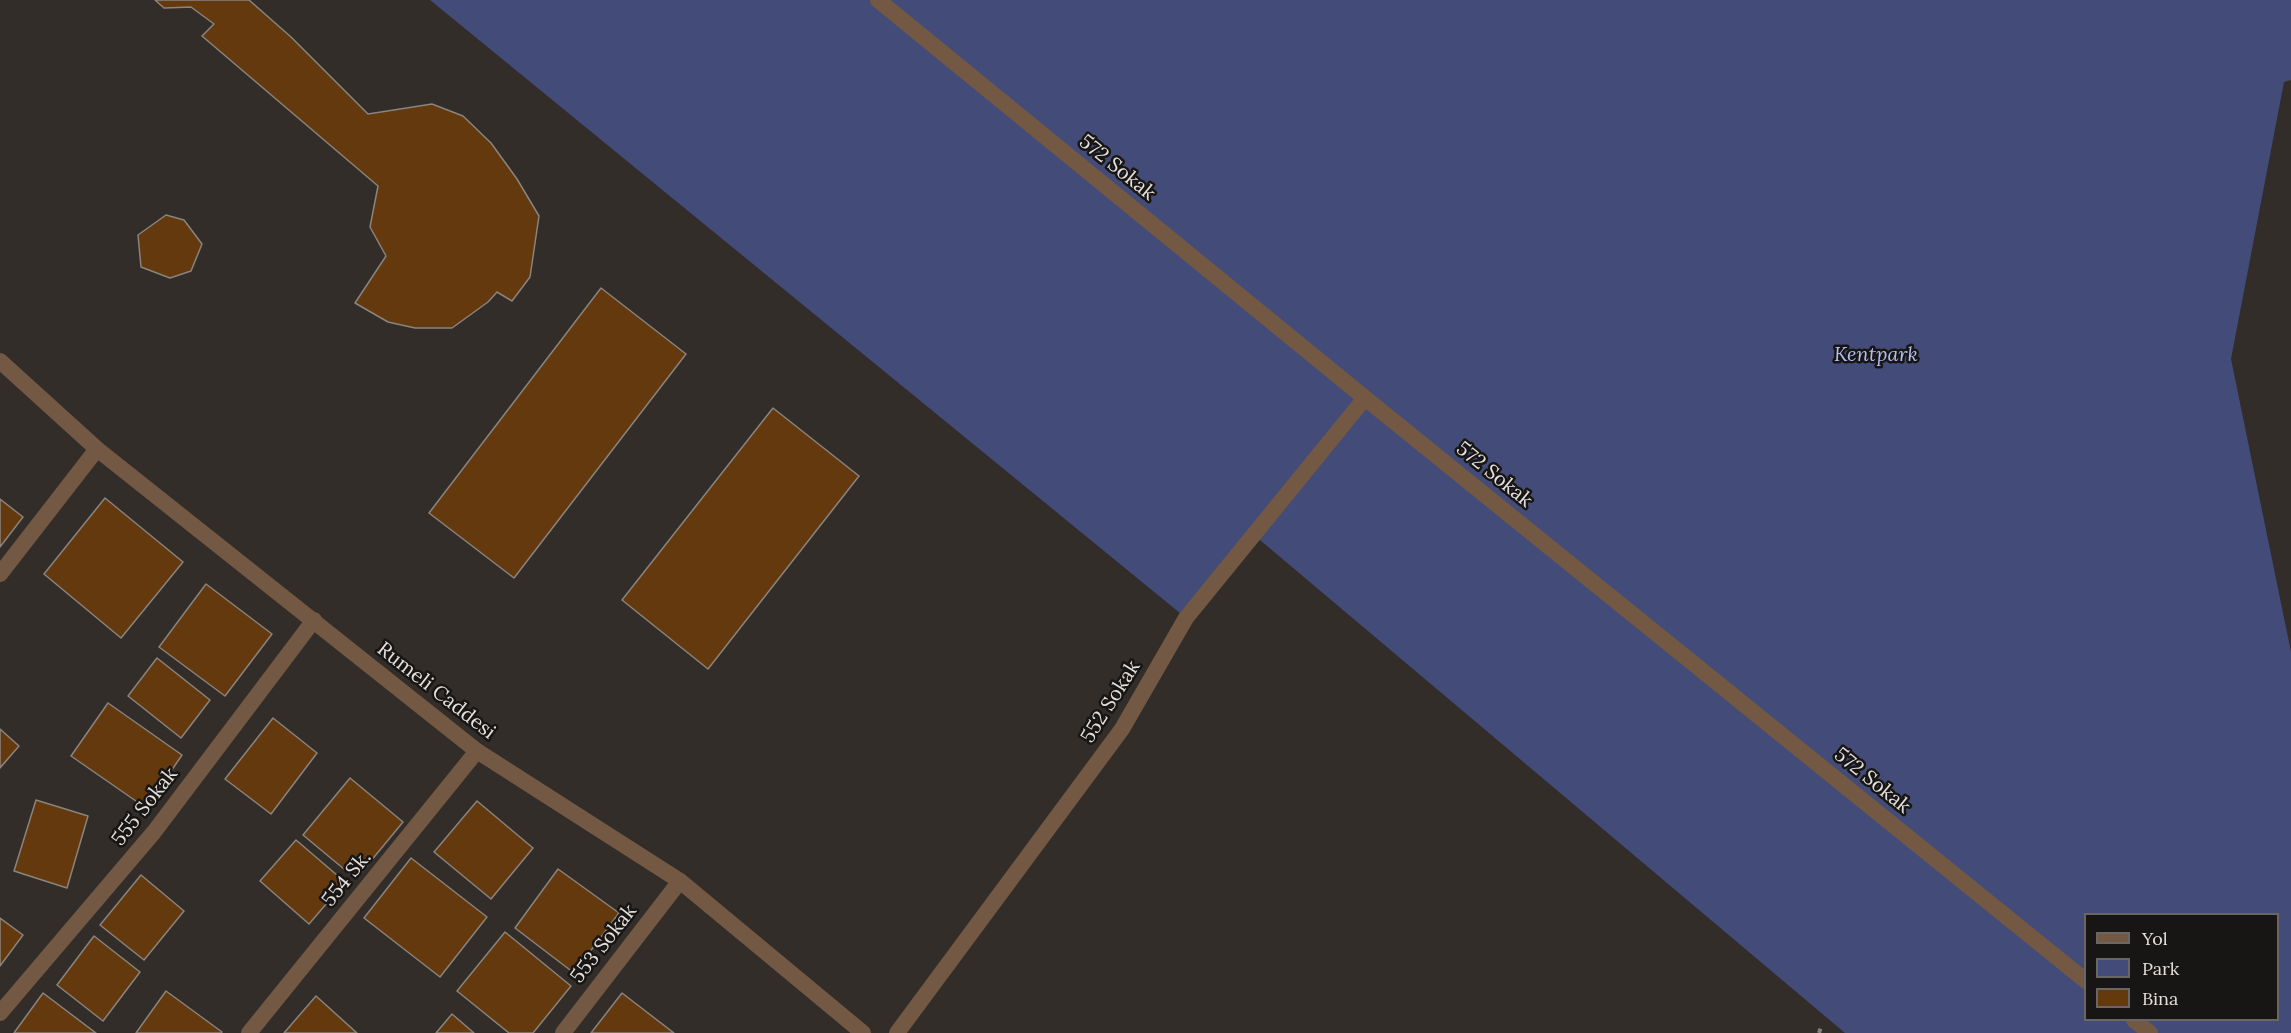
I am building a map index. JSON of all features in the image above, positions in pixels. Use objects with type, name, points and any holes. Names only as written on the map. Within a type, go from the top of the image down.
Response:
[{"type":"street","name":"572 Sokak","points":[[878,0],[2084,980]]},
{"type":"street","name":"Rumeli Caddesi","points":[[0,361],[97,448],[477,751],[680,881],[863,1033]]},
{"type":"street","name":"552 Sokak","points":[[897,1033],[1122,729],[1186,618],[1365,398]]},
{"type":"street","points":[[0,573],[97,448]]},
{"type":"street","name":"555 Sokak","points":[[0,1013],[154,832],[314,620]]},
{"type":"street","name":"554 Sk.","points":[[249,1033],[477,751]]},
{"type":"street","name":"553 Sokak","points":[[563,1033],[680,881]]},
{"type":"street","points":[[2135,1021],[2150,1033]]},
{"type":"path","points":[[1820,1033],[1821,1028]]},
{"type":"green space","name":"Kentpark","points":[[430,0],[2291,0],[2291,80],[2284,82],[2231,359],[2291,652],[2291,1033],[1845,1033],[1254,535],[1186,618]]},
{"type":"building","points":[[155,0],[249,0],[291,37],[368,114],[432,104],[463,116],[491,143],[517,179],[539,216],[530,277],[512,301],[497,292],[488,302],[452,328],[415,328],[388,322],[355,303],[386,256],[370,227],[378,186],[202,36],[214,24],[191,7],[164,8]]},
{"type":"building","points":[[166,215],[184,220],[202,244],[191,271],[170,278],[141,267],[138,235]]},
{"type":"building","points":[[601,288],[686,354],[514,578],[429,513]]},
{"type":"building","points":[[773,408],[859,476],[708,669],[622,600]]},
{"type":"building","points":[[105,498],[183,562],[121,638],[44,574]]},
{"type":"building","points":[[0,499],[23,517],[0,547]]},
{"type":"building","points":[[206,584],[272,634],[225,696],[159,647]]},
{"type":"building","points":[[157,658],[210,700],[181,738],[128,696]]},
{"type":"building","points":[[108,703],[182,755],[146,808],[71,756]]},
{"type":"building","points":[[273,718],[317,753],[271,814],[225,779]]},
{"type":"building","points":[[0,729],[19,746],[0,768]]},
{"type":"building","points":[[350,778],[403,822],[356,879],[303,835]]},
{"type":"building","points":[[36,800],[88,816],[67,888],[14,871]]},
{"type":"building","points":[[477,801],[533,848],[491,899],[434,852]]},
{"type":"building","points":[[296,840],[345,882],[309,924],[260,881]]},
{"type":"building","points":[[411,858],[487,917],[440,977],[364,918]]},
{"type":"building","points":[[558,869],[619,913],[574,973],[515,928]]},
{"type":"building","points":[[141,875],[184,911],[144,960],[100,925]]},
{"type":"building","points":[[0,918],[23,935],[0,966]]},
{"type":"building","points":[[505,932],[571,986],[533,1033],[509,1033],[457,991]]},
{"type":"building","points":[[94,936],[140,972],[103,1021],[57,985]]},
{"type":"building","points":[[166,991],[222,1032],[136,1033]]},
{"type":"building","points":[[43,993],[96,1033],[14,1033]]},
{"type":"building","points":[[622,993],[674,1033],[591,1033]]},
{"type":"building","points":[[316,996],[357,1033],[284,1033]]},
{"type":"building","points":[[452,1014],[474,1033],[436,1033]]}]
